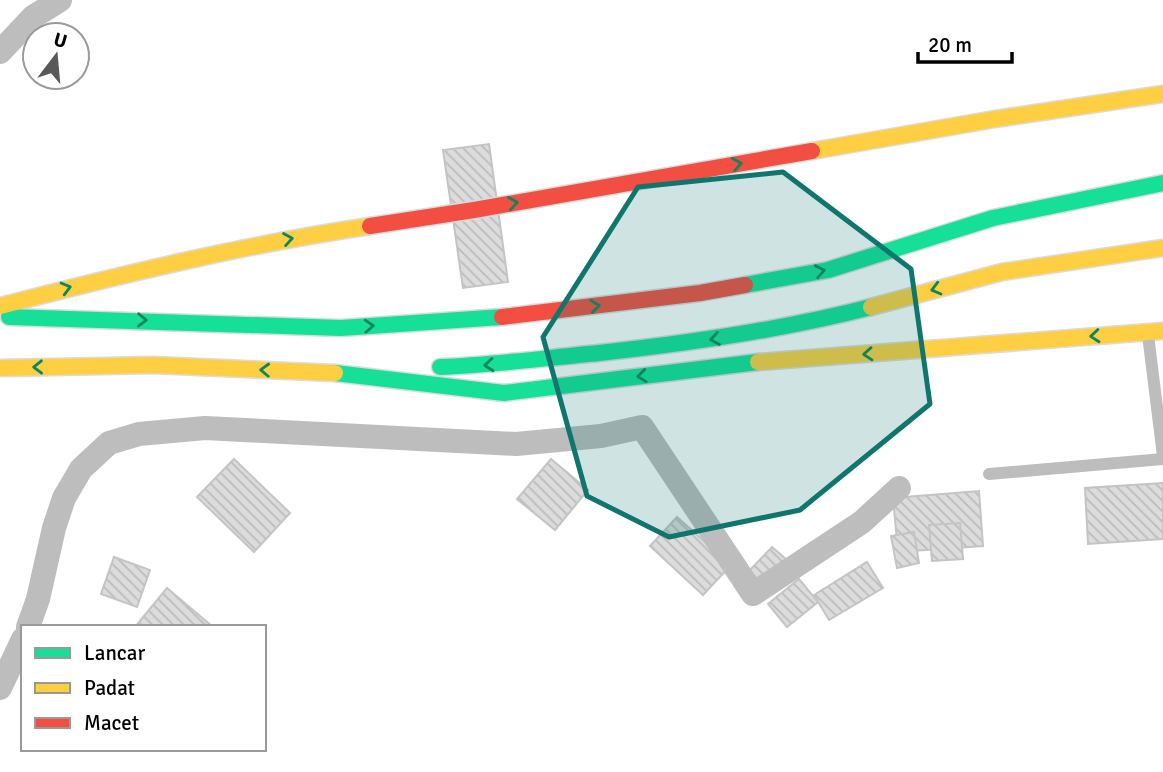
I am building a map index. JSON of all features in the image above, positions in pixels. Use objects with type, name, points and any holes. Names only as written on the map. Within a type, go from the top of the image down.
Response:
[{"type":"highway","points":[[0,306],[168,263],[290,239],[474,210],[995,119],[1163,94]]},
{"type":"highway","points":[[0,316],[341,327],[480,320],[700,293],[828,270],[993,218],[1163,183]]},
{"type":"highway","points":[[333,373],[484,365],[705,341],[828,318],[1002,272],[1163,248]]},
{"type":"highway","points":[[0,368],[154,365],[333,373],[504,393],[762,361],[1155,331]]},
{"type":"street","points":[[0,52],[33,17],[60,0]]},
{"type":"street","points":[[29,625],[64,498],[81,469],[109,443],[139,434],[205,428],[516,444],[600,436],[642,427],[753,594],[862,522],[899,488]]},
{"type":"street","points":[[0,688],[21,643]]},
{"type":"lane","points":[[989,474],[1163,458],[1155,331]]},
{"type":"highlighted area","points":[[783,172],[911,269],[930,404],[800,510],[669,537],[587,496],[543,337],[638,187]]},
{"type":"building","points":[[489,144],[508,282],[463,288],[443,150]]},
{"type":"building","points":[[234,459],[290,513],[254,552],[197,497]]},
{"type":"building","points":[[551,459],[588,490],[555,530],[517,499]]},
{"type":"building","points":[[1163,483],[1163,539],[1088,544],[1085,488]]},
{"type":"building","points":[[979,491],[983,546],[898,552],[893,498]]},
{"type":"building","points":[[677,517],[731,565],[703,595],[650,546]]},
{"type":"building","points":[[960,523],[963,559],[932,561],[929,525]]},
{"type":"building","points":[[914,532],[919,563],[897,568],[891,536]]},
{"type":"building","points":[[772,547],[786,559],[760,586],[747,573]]},
{"type":"building","points":[[114,557],[150,570],[137,607],[101,594]]},
{"type":"building","points":[[867,562],[883,588],[829,620],[814,595]]},
{"type":"building","points":[[799,579],[818,602],[787,627],[768,604]]},
{"type":"building","points":[[167,588],[211,625],[137,625]]},
{"type":"traffic: fast","points":[[745,285],[828,270],[993,218],[1163,183]]},
{"type":"traffic: fast","points":[[440,367],[599,353],[702,340],[770,329],[871,307]]},
{"type":"traffic: fast","points":[[9,317],[341,328],[502,317]]},
{"type":"traffic: fast","points":[[335,373],[504,393],[758,362]]},
{"type":"traffic: slow","points":[[812,151],[995,119],[1163,94]]},
{"type":"traffic: slow","points":[[0,306],[184,261],[370,226]]},
{"type":"traffic: slow","points":[[871,307],[1002,272],[1163,248]]},
{"type":"traffic: slow","points":[[758,362],[1163,331]]},
{"type":"traffic: slow","points":[[0,368],[154,365],[335,373]]},
{"type":"traffic: jam","points":[[370,226],[812,151]]},
{"type":"traffic: jam","points":[[502,317],[745,285]]}]
